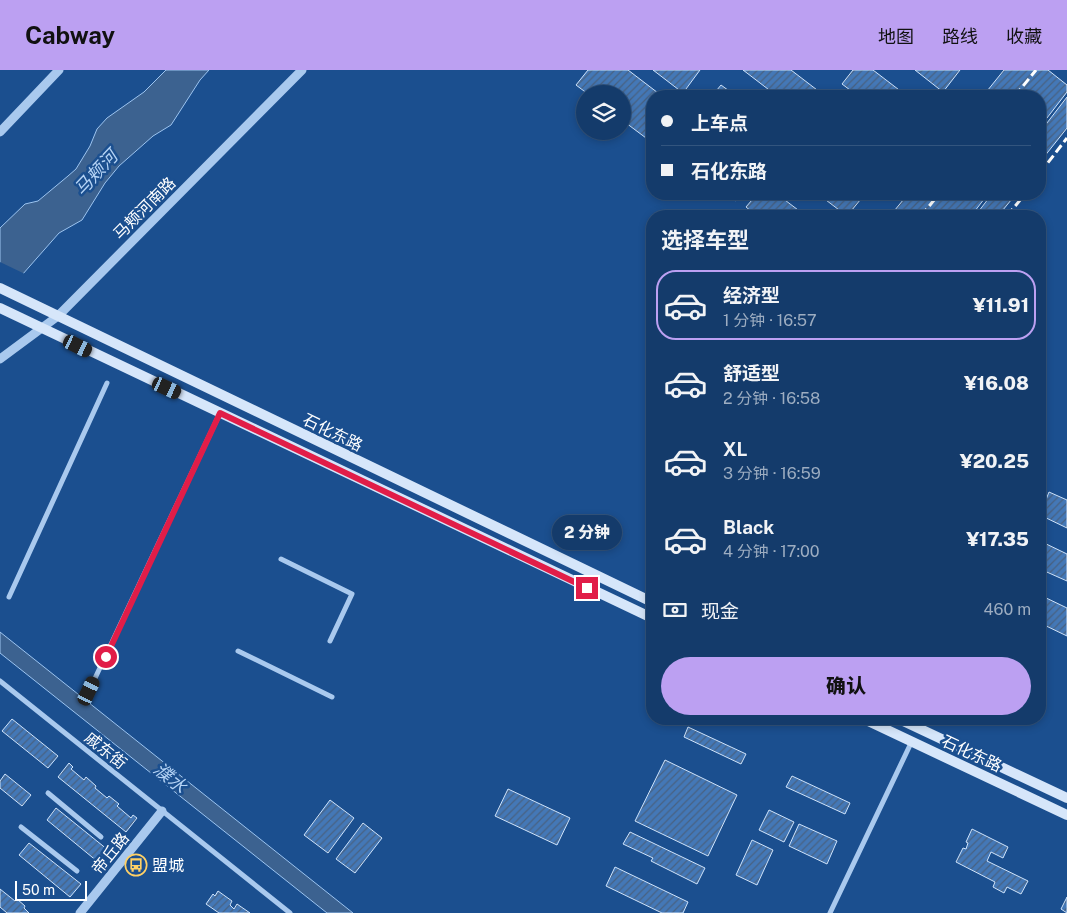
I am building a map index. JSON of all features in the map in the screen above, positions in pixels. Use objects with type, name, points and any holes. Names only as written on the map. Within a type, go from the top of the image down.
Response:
[{"type":"main road","name":"石化东路","points":[[0,288],[646,599]]},
{"type":"main road","name":"石化东路","points":[[0,308],[646,615]]},
{"type":"main road","name":"石化东路","points":[[877,725],[1067,815]]},
{"type":"main road","name":"石化东路","points":[[913,725],[1067,798]]},
{"type":"street","points":[[0,132],[58,70]]},
{"type":"street","name":"马颊河南路","points":[[0,359],[43,329],[58,316],[302,70]]},
{"type":"street","points":[[9,597],[107,383]]},
{"type":"street","points":[[89,691],[220,413]]},
{"type":"street","points":[[281,559],[352,594],[330,640]]},
{"type":"street","points":[[238,650],[332,697]]},
{"type":"street","name":"戚东街","points":[[0,681],[290,913]]},
{"type":"street","points":[[830,913],[912,741]]},
{"type":"street","points":[[48,793],[101,837]]},
{"type":"street","name":"帝丘路","points":[[80,913],[162,811]]},
{"type":"street","points":[[22,827],[77,871]]},
{"type":"water","name":"马颊河","points":[[166,70],[209,70],[200,80],[171,125],[153,136],[119,166],[105,183],[82,220],[59,233],[0,300],[0,228],[25,204],[38,201],[76,169],[90,146],[97,129],[107,118],[144,92]]},
{"type":"water","name":"濮水","points":[[0,632],[353,913],[327,913],[0,653]]},
{"type":"pier","points":[[0,262],[25,274],[0,302]]},
{"type":"building","points":[[588,70],[628,70],[654,90],[646,90],[646,138],[631,127],[631,85],[576,85]]},
{"type":"building","points":[[653,70],[700,70],[685,90],[679,90]]},
{"type":"building","points":[[743,70],[791,70],[817,90],[769,90]]},
{"type":"building","points":[[853,70],[873,70],[899,90],[850,90],[842,84]]},
{"type":"building","points":[[915,70],[960,70],[945,90],[940,90]]},
{"type":"building","points":[[1004,70],[1048,70],[1067,85],[1067,92],[1046,119],[1046,90],[988,90]]},
{"type":"building","points":[[721,85],[728,90],[717,90]]},
{"type":"building","points":[[1067,97],[1067,128],[1046,154],[1046,124]]},
{"type":"building","points":[[752,200],[785,200],[798,210],[750,210],[746,207]]},
{"type":"building","points":[[826,200],[860,200],[852,210],[839,210]]},
{"type":"building","points":[[903,200],[983,200],[976,210],[895,210]]},
{"type":"building","points":[[987,200],[1011,200],[1003,210],[980,210]]},
{"type":"building","points":[[1049,492],[1067,500],[1067,528],[1046,518],[1046,500]]},
{"type":"building","points":[[1046,544],[1067,554],[1067,581],[1046,572]]},
{"type":"building","points":[[1046,598],[1067,608],[1067,636],[1046,626]]},
{"type":"building","points":[[12,719],[58,756],[48,768],[2,731]]},
{"type":"building","points":[[688,727],[746,754],[741,764],[684,737]]},
{"type":"building","points":[[665,760],[737,795],[708,856],[635,821]]},
{"type":"building","points":[[69,763],[73,767],[71,769],[84,780],[86,777],[107,798],[109,796],[119,804],[117,806],[131,818],[133,815],[137,818],[126,832],[58,777]]},
{"type":"building","points":[[5,774],[31,795],[22,806],[0,788],[0,781]]},
{"type":"building","points":[[792,776],[850,803],[845,814],[786,787]]},
{"type":"building","points":[[508,789],[570,818],[557,845],[495,816]]},
{"type":"building","points":[[330,800],[354,818],[328,853],[304,835]]},
{"type":"building","points":[[56,808],[108,850],[98,862],[47,820]]},
{"type":"building","points":[[769,810],[794,822],[784,842],[759,830]]},
{"type":"building","points":[[363,823],[382,838],[355,873],[336,859]]},
{"type":"building","points":[[799,824],[837,841],[827,864],[789,846]]},
{"type":"building","points":[[972,829],[1008,847],[1003,858],[991,852],[987,861],[1028,881],[1021,894],[1007,887],[1004,893],[993,887],[995,882],[956,862],[963,848],[966,849],[968,843],[966,842]]},
{"type":"building","points":[[630,832],[705,868],[697,884],[651,861],[653,858],[623,844]]},
{"type":"building","points":[[752,840],[773,850],[757,885],[736,875]]},
{"type":"building","points":[[29,843],[81,884],[70,897],[19,855]]},
{"type":"building","points":[[615,867],[688,902],[683,913],[662,913],[606,886]]},
{"type":"building","points":[[0,889],[15,901],[17,899],[25,906],[24,908],[29,913],[7,913],[0,907]]},
{"type":"building","points":[[218,891],[232,901],[230,905],[234,909],[237,904],[250,913],[219,913],[206,904],[213,894],[215,896]]},
{"type":"building","points":[[1067,897],[1067,913],[1061,909]]},
{"type":"railway","points":[[1020,90],[1036,70]]},
{"type":"railway","points":[[1046,165],[1067,138]]},
{"type":"railway","points":[[926,210],[934,200]]},
{"type":"railway","points":[[1012,210],[1020,200]]},
{"type":"place","name":"盟城","points":[[136,865]]},
{"type":"route","points":[[106,657],[220,413],[587,588]]}]
